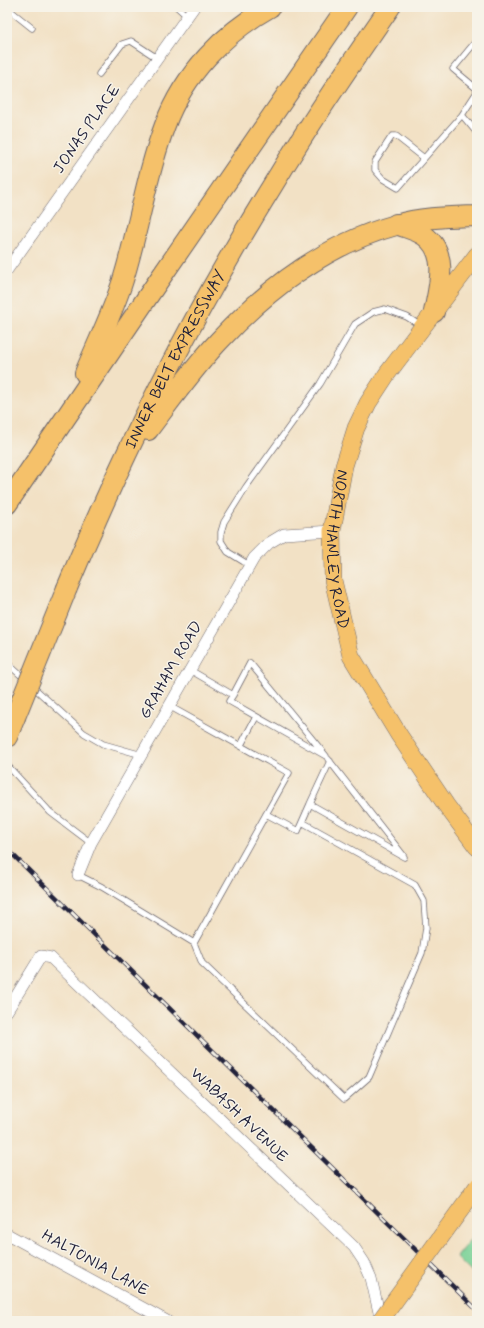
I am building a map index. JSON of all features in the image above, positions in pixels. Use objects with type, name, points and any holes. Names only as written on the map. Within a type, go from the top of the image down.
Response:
[{"type":"highway","points":[[67,416],[123,281],[153,162],[165,124],[176,102],[198,68],[210,53],[240,26],[270,7]]},
{"type":"highway","name":"INNER BELT EXPRESSWAY","points":[[7,737],[76,566],[122,464],[173,360],[273,184],[316,116],[390,7]]},
{"type":"highway","points":[[7,504],[136,313],[345,10]]},
{"type":"highway","points":[[122,464],[217,343],[246,314],[278,287],[311,263],[338,247],[365,234],[396,224],[419,220],[477,216]]},
{"type":"highway","points":[[396,224],[425,236],[432,243],[439,258],[441,267],[440,281],[428,319]]},
{"type":"main road","name":"NORTH HANLEY ROAD","points":[[477,255],[387,374],[368,403],[356,428],[344,466],[332,531],[333,580],[351,656],[408,748],[446,805],[477,847]]},
{"type":"main road","points":[[380,1321],[477,1187]]},
{"type":"street","name":"JONAS PLACE","points":[[7,270],[190,12]]},
{"type":"street","name":"GRAHAM ROAD","points":[[78,875],[91,844],[254,558],[269,543],[284,534],[332,531]]},
{"type":"street","name":"WABASH AVENUE","points":[[7,1011],[41,956],[52,958],[354,1247],[364,1262],[371,1278],[380,1321]]},
{"type":"street","name":"HALTONIA LANE","points":[[7,1234],[167,1321]]},
{"type":"lane","points":[[177,7],[190,12]]},
{"type":"lane","points":[[7,8],[32,28]]},
{"type":"lane","points":[[424,158],[396,136],[392,136],[374,162],[375,170],[383,179],[398,188],[462,115],[477,90],[453,69],[477,40]]},
{"type":"lane","points":[[99,74],[122,44],[131,42],[157,58]]},
{"type":"lane","points":[[462,115],[477,133]]},
{"type":"lane","points":[[249,565],[228,552],[221,541],[221,532],[224,522],[246,487],[320,384],[355,324],[373,312],[385,309],[407,317],[428,319]]},
{"type":"lane","points":[[7,663],[84,733],[103,744],[142,755]]},
{"type":"lane","points":[[310,804],[404,857],[328,758],[250,663],[229,701],[328,758]]},
{"type":"lane","points":[[190,670],[233,694]]},
{"type":"lane","points":[[169,706],[289,773],[194,943]]},
{"type":"lane","points":[[241,745],[256,717]]},
{"type":"lane","points":[[266,814],[298,831],[328,758]]},
{"type":"lane","points":[[7,765],[50,812],[91,844]]},
{"type":"lane","points":[[78,875],[102,887],[194,943],[202,963],[344,1099],[369,1077],[422,953],[426,928],[424,901],[415,885],[302,822]]},
{"type":"green space","points":[[477,1231],[477,1278],[456,1257]]},
{"type":"railway","points":[[7,849],[477,1310]]}]
